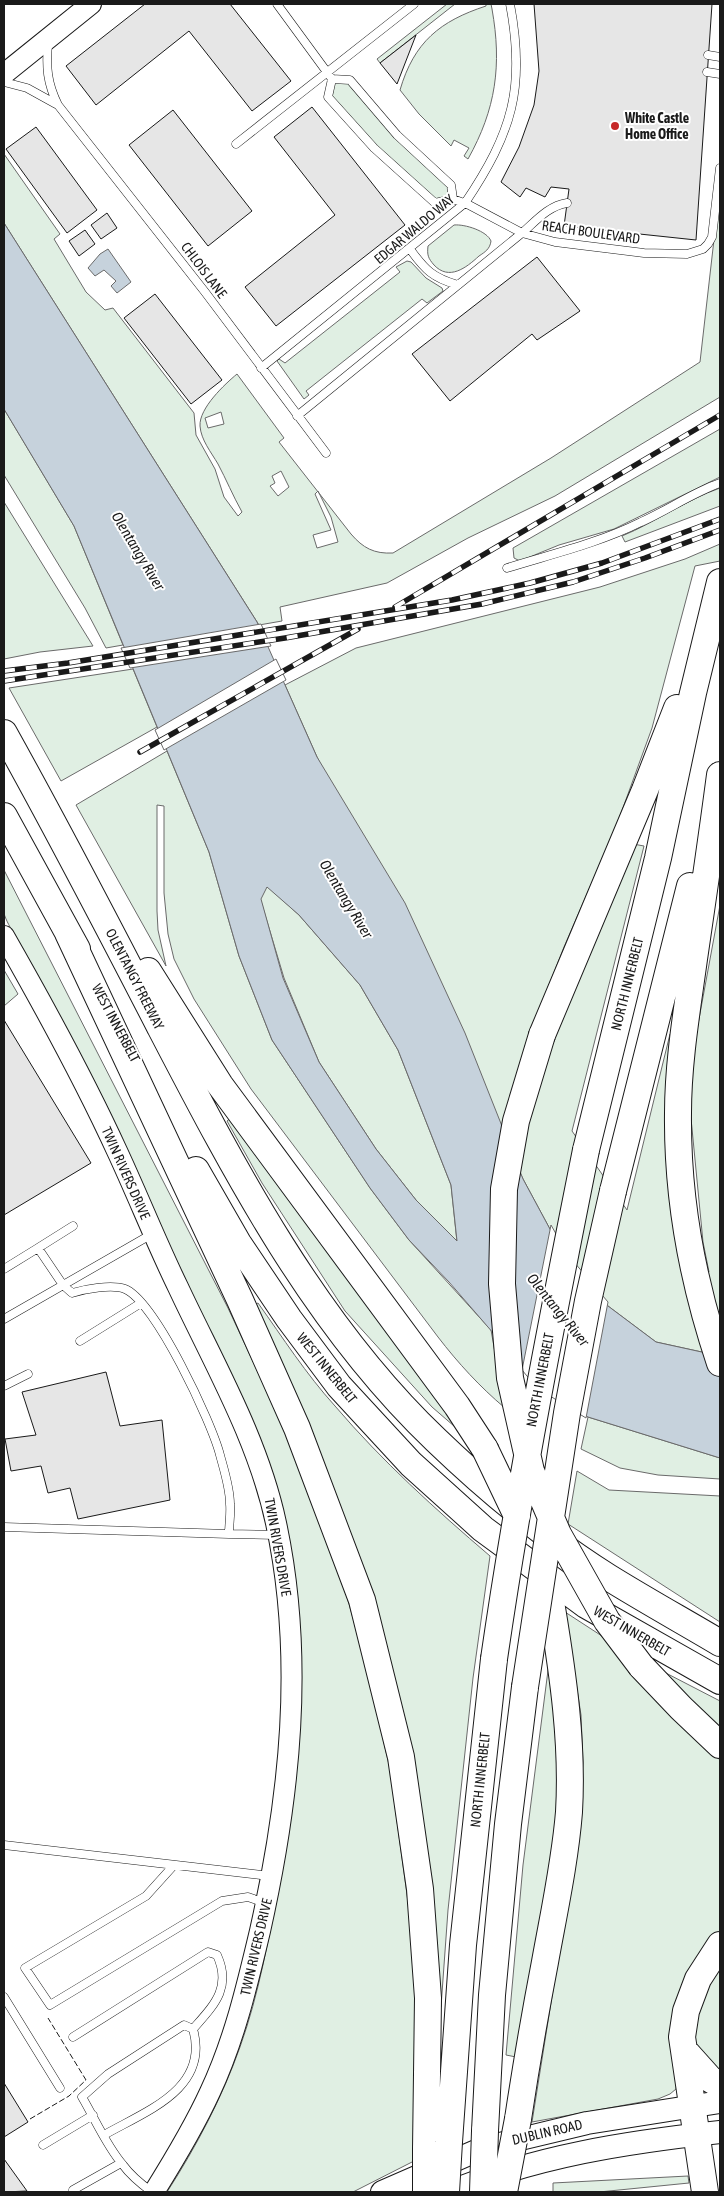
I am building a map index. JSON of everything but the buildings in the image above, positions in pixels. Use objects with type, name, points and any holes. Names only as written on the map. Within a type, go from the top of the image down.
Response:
[{"type":"highway","name":"NORTH INNERBELT","points":[[446,2192],[438,2146],[463,1945],[494,1659],[511,1541],[534,1406],[586,1150],[658,858],[720,582]]},
{"type":"highway","points":[[712,616],[646,790],[542,1035],[516,1121],[504,1189],[502,1284],[510,1378],[531,1471],[558,1534],[608,1621],[641,1666],[680,1708],[720,1745]]},
{"type":"highway","name":"OLENTANGY FREEWAY","points":[[4,733],[64,842],[214,1130],[268,1224],[312,1291],[366,1364],[435,1440],[505,1502],[606,1576],[720,1643]]},
{"type":"highway","points":[[483,2192],[492,1995],[508,1824],[525,1687],[567,1413],[588,1301],[613,1191],[720,764]]},
{"type":"highway","points":[[720,775],[684,1028],[678,1113],[682,1197],[693,1262],[710,1333],[720,1362]]},
{"type":"highway","points":[[4,816],[68,933],[240,1300],[297,1428],[362,1600],[401,1757],[420,1889],[438,2146],[426,2192]]},
{"type":"highway","points":[[64,842],[128,938],[220,1085],[458,1406],[484,1449],[522,1529],[552,1608],[564,1676],[569,1748],[568,1812],[558,1892],[504,2192]]},
{"type":"highway","name":"WEST INNERBELT","points":[[68,933],[183,1147],[238,1242],[289,1320],[340,1386],[410,1464],[483,1529],[586,1605],[720,1681]]},
{"type":"highway","points":[[704,2184],[709,2134],[694,2106],[682,2037],[686,2011],[698,1979],[720,1945]]},
{"type":"highway","points":[[683,2049],[710,2079],[720,2085]]},
{"type":"main road","points":[[4,74],[91,4]]},
{"type":"main road","name":"TWIN RIVERS DRIVE","points":[[4,936],[64,1043],[117,1151],[153,1233],[252,1443],[265,1480],[278,1534],[289,1614],[292,1708],[289,1764],[272,1876],[246,1992],[234,2033],[212,2090],[183,2147],[153,2192]]},
{"type":"main road","name":"DUBLIN ROAD","points":[[382,2192],[483,2148],[587,2123],[720,2102]]},
{"type":"main road","name":"DUBLIN ROAD","points":[[450,2192],[488,2176],[590,2150],[709,2134]]},
{"type":"lane","points":[[277,4],[332,80],[350,80],[397,135],[451,185],[453,199]]},
{"type":"lane","points":[[236,144],[414,4]]},
{"type":"lane","name":"EDGAR WALDO WAY","points":[[261,368],[465,203],[485,173],[502,138],[512,109],[517,83],[510,4]]},
{"type":"lane","name":"CHLOIS LANE","points":[[48,38],[46,72],[48,84],[58,105],[205,292],[326,453]]},
{"type":"lane","points":[[708,55],[720,57]]},
{"type":"lane","points":[[707,72],[720,74]]},
{"type":"lane","name":"REACH BOULEVARD","points":[[332,80],[328,97],[374,148],[435,203],[453,199],[465,203],[522,234],[555,242],[644,253],[688,254],[703,249],[712,237],[720,168]]},
{"type":"lane","name":"CHLOIS LANE","points":[[4,82],[27,88],[58,105]]},
{"type":"lane","points":[[297,416],[522,234],[544,213],[556,205],[567,204]]},
{"type":"lane","points":[[410,249],[424,269],[440,280],[458,285]]},
{"type":"lane","points":[[507,568],[608,536],[641,523],[698,492],[720,483]]},
{"type":"lane","points":[[4,1269],[73,1226]]},
{"type":"lane","points":[[4,1319],[153,1233]]},
{"type":"lane","points":[[38,1248],[63,1285],[72,1292],[94,1287],[125,1289],[141,1304],[172,1347],[205,1415],[217,1446],[230,1502],[229,1534]]},
{"type":"lane","points":[[80,1341],[141,1304]]},
{"type":"lane","points":[[4,1386],[28,1374]]},
{"type":"lane","points":[[4,1527],[278,1534]]},
{"type":"lane","points":[[4,1845],[272,1876]]},
{"type":"lane","points":[[174,1865],[146,1896],[25,1968],[50,2005],[222,1901],[248,1897],[266,1904]]},
{"type":"lane","points":[[73,2037],[208,1952],[217,1955],[223,1969],[222,1987],[211,2008],[193,2028],[196,2052],[193,2066],[185,2082],[176,2093],[104,2135]]},
{"type":"lane","points":[[4,1997],[60,2088]]},
{"type":"lane","points":[[153,2192],[121,2164],[82,2097],[108,2074],[184,2025],[193,2028]]},
{"type":"lane","points":[[43,2145],[93,2115]]},
{"type":"lane","points":[[73,2190],[121,2164]]},
{"type":"green space","points":[[447,4],[455,4],[380,63],[377,59]]},
{"type":"green space","points":[[486,4],[491,4],[495,29],[496,68],[494,86],[485,122],[468,159],[464,156],[469,148],[454,140],[451,146],[419,114],[400,90],[413,59],[421,46],[431,36],[455,19],[486,6]]},
{"type":"green space","points":[[332,79],[350,80],[379,115],[451,185],[453,199],[435,203],[408,179],[328,97]]},
{"type":"green space","points":[[4,154],[60,234],[54,239],[86,292],[105,310],[113,308],[194,413],[196,435],[215,469],[224,497],[238,516],[242,512],[204,441],[200,426],[208,404],[237,374],[284,438],[279,442],[318,491],[315,494],[331,530],[313,535],[317,548],[338,542],[331,517],[319,493],[360,543],[375,551],[393,553],[551,458],[700,362],[720,187],[720,397],[555,496],[468,538],[387,583],[280,607],[282,621],[259,625],[4,223]],"holes":[[[221,412],[224,424],[208,428],[205,418]],[[281,471],[289,487],[278,496],[270,486],[275,483],[272,476]]]},
{"type":"green space","points":[[454,225],[475,229],[489,237],[491,241],[487,250],[469,265],[457,271],[446,272],[440,270],[430,260],[428,246]]},
{"type":"green space","points":[[407,261],[411,262],[426,278],[442,288],[443,291],[427,303],[422,299],[306,391],[309,395],[304,399],[277,361],[279,359],[285,363],[400,272],[396,267]]},
{"type":"green space","points":[[4,409],[74,526],[123,645],[106,648],[85,608],[4,475]]},
{"type":"green space","points":[[720,429],[720,477],[614,529],[559,545],[520,561],[514,558],[513,548]]},
{"type":"green space","points":[[720,488],[720,506],[625,542],[622,536]]},
{"type":"green space","points":[[4,502],[93,646],[40,652],[4,659]]},
{"type":"green space","points":[[720,544],[720,561],[695,566],[652,728],[616,827],[564,947],[525,1046],[562,1014],[633,844],[644,846],[572,1131],[627,1210],[670,1034],[675,1034],[682,1265],[709,1272],[703,1242],[690,1108],[694,1046],[720,905],[720,1356],[656,1342],[608,1306],[565,1257],[523,1179],[317,757],[285,685],[356,648],[600,587],[685,559]]},
{"type":"green space","points":[[133,669],[157,727],[61,781],[9,688]]},
{"type":"green space","points":[[167,751],[209,852],[239,956],[272,1040],[370,1188],[409,1240],[491,1330],[505,1408],[453,1356],[438,1337],[251,1089],[194,999],[174,959],[168,934],[164,893],[164,806],[157,805],[157,911],[158,930],[166,966],[76,805]]},
{"type":"green space","points":[[4,870],[228,1308],[298,1458],[338,1565],[366,1664],[390,1769],[408,1902],[418,2008],[414,2161],[353,2192],[167,2192],[198,2140],[225,2085],[247,2027],[263,1965],[287,1833],[298,1736],[300,1640],[297,1592],[290,1544],[279,1495],[262,1443],[240,1393],[203,1319],[110,1113],[6,918],[3,903]]},
{"type":"green space","points":[[267,886],[299,915],[360,985],[398,1050],[451,1185],[457,1242],[416,1200],[376,1149],[319,1062],[284,978],[260,898]]},
{"type":"green space","points":[[4,970],[18,994],[4,1006]]},
{"type":"green space","points":[[232,1117],[469,1439],[432,1407],[345,1311],[262,1183],[227,1121]]},
{"type":"green space","points":[[258,1303],[324,1394],[371,1446],[490,1556],[473,1678],[448,1910],[441,2007],[436,2007],[416,1795],[252,1306]]},
{"type":"green space","points":[[588,1417],[720,1458],[720,1479],[658,1475],[620,1468],[581,1449]]},
{"type":"green space","points":[[577,1471],[609,1490],[720,1496],[720,1622],[568,1524]]},
{"type":"green space","points":[[565,1612],[605,1638],[693,1736],[720,1760],[720,1932],[677,2076],[676,2089],[658,2099],[532,2122],[577,1839],[583,1762],[581,1715]]},
{"type":"green space","points":[[551,1647],[560,1724],[556,1836],[516,2057],[506,2055],[523,1865]]},
{"type":"green space","points":[[662,1671],[720,1701],[720,1734]]},
{"type":"green space","points":[[720,1965],[720,2076],[694,2043],[696,2021],[705,1993]]},
{"type":"green space","points":[[688,2176],[689,2183],[599,2192],[553,2192],[553,2183]]},
{"type":"water","name":"Olentangy River","points":[[4,223],[257,622],[317,757],[405,903],[465,1033],[523,1179],[565,1257],[608,1306],[656,1342],[720,1356],[720,1458],[588,1417],[539,1386],[449,1282],[409,1240],[370,1188],[272,1040],[239,956],[209,852],[74,526],[4,409]],"holes":[[[267,887],[299,915],[360,985],[398,1050],[451,1185],[457,1241],[416,1200],[376,1149],[319,1062],[283,978],[261,899]]]},
{"type":"water","points":[[108,249],[131,282],[117,293],[111,286],[116,281],[104,270],[95,276],[88,268],[100,254]]},
{"type":"pier","points":[[261,624],[271,646],[130,668],[121,648]]},
{"type":"pier","points":[[276,659],[286,680],[164,750],[155,730]]},
{"type":"pier","points":[[551,1225],[568,1255],[608,1302],[586,1418],[537,1388],[522,1370]]},
{"type":"railway","points":[[395,607],[720,415]]},
{"type":"railway","points":[[4,671],[68,663],[452,600],[530,583],[602,563],[720,519]]},
{"type":"railway","points":[[4,681],[285,638],[482,604],[573,582],[720,530]]},
{"type":"railway","points":[[140,752],[358,629]]},
{"type":"fence","points":[[30,2119],[69,2096],[86,2080],[48,2018]]},
{"type":"place","name":"White Castle Home Office","points":[[615,126]]}]
